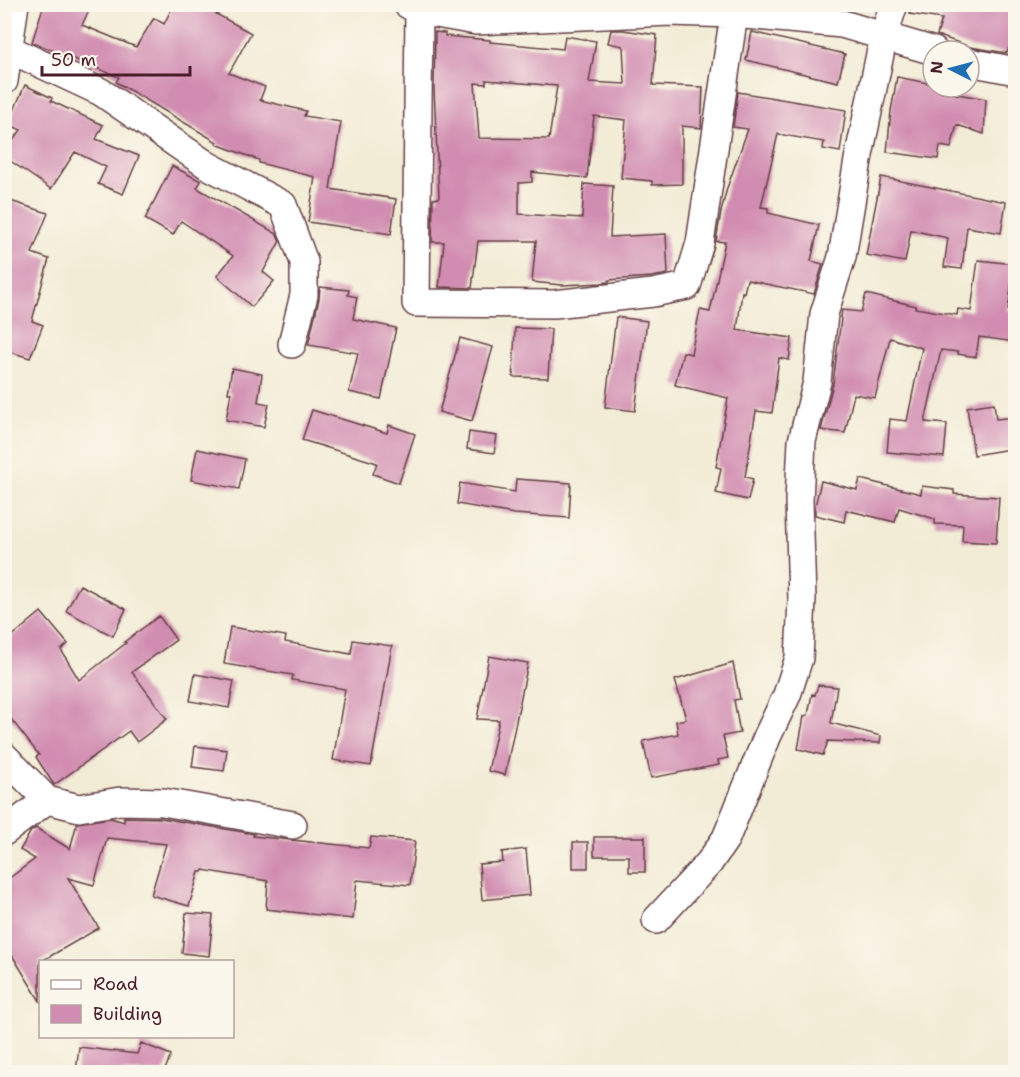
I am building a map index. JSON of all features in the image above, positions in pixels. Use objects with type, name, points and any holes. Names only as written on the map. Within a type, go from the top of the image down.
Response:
[{"type":"street","points":[[4,81],[15,4]]},
{"type":"street","points":[[656,920],[709,863],[726,838],[767,737],[787,695],[799,658],[802,600],[799,500],[802,441],[817,382],[824,314],[842,257],[858,160],[884,35],[894,4]]},
{"type":"street","points":[[734,14],[700,243],[687,286],[653,293],[554,304],[416,303],[413,8],[476,21],[670,8],[842,24],[921,47]]},
{"type":"street","points":[[9,49],[101,92],[207,165],[283,206],[304,262],[304,295],[292,344]]},
{"type":"street","points":[[981,65],[1016,72]]},
{"type":"street","points":[[4,756],[47,800],[79,808],[120,801],[163,802],[293,825]]},
{"type":"street","points":[[4,831],[47,800]]},
{"type":"building","points":[[44,4],[92,4],[82,25],[136,47],[154,18],[164,24],[174,4],[198,4],[251,33],[229,73],[265,87],[260,100],[306,111],[304,116],[341,122],[330,189],[396,199],[391,234],[308,222],[315,177],[259,163],[259,160],[216,144],[217,142],[116,82],[119,77],[32,42]]},
{"type":"building","points":[[910,4],[1016,4],[1016,27],[1007,53],[981,49],[981,39],[948,39],[937,35],[942,19],[910,14]]},
{"type":"building","points":[[611,30],[657,35],[653,85],[703,87],[701,128],[682,126],[682,184],[652,185],[652,181],[621,178],[626,120],[594,116],[587,178],[532,172],[532,182],[519,183],[519,214],[582,218],[584,184],[613,186],[610,237],[666,234],[668,274],[609,280],[609,282],[601,283],[562,285],[532,282],[536,241],[478,241],[472,288],[439,287],[444,242],[432,242],[433,199],[439,198],[434,88],[435,32],[445,33],[445,36],[490,40],[490,42],[563,49],[565,36],[596,41],[589,82],[625,84],[623,46],[608,43]],"holes":[[[486,80],[557,86],[549,139],[479,138],[475,83],[486,84]]]},
{"type":"building","points":[[752,32],[845,54],[838,82],[746,60]]},
{"type":"building","points":[[897,77],[921,82],[921,99],[986,99],[984,134],[957,125],[951,148],[940,146],[938,159],[887,152]]},
{"type":"building","points":[[25,85],[52,98],[51,101],[103,125],[96,139],[139,156],[123,194],[98,184],[106,167],[75,152],[51,189],[9,160],[10,156],[5,151],[21,130],[8,124]]},
{"type":"building","points":[[738,92],[846,110],[840,152],[823,149],[824,142],[778,134],[761,207],[768,208],[768,213],[819,225],[811,261],[823,264],[814,294],[747,280],[744,293],[742,292],[737,330],[792,338],[789,360],[779,358],[772,413],[756,411],[745,477],[753,479],[748,500],[716,493],[721,468],[716,467],[728,398],[675,385],[683,352],[691,354],[700,310],[710,312],[725,242],[716,241],[721,212],[748,129],[733,127]]},
{"type":"building","points":[[172,166],[201,181],[197,188],[277,234],[280,241],[263,272],[274,281],[252,307],[217,276],[233,256],[181,221],[173,235],[145,219]]},
{"type":"building","points":[[881,177],[1006,202],[1001,233],[967,227],[962,269],[944,267],[948,238],[911,230],[905,262],[866,255]]},
{"type":"building","points":[[4,199],[48,213],[32,253],[49,259],[32,321],[43,325],[30,358],[4,350]]},
{"type":"building","points":[[978,260],[1014,264],[1008,310],[1016,311],[1016,342],[979,337],[976,357],[941,350],[925,422],[947,424],[944,457],[887,452],[890,419],[907,421],[922,348],[890,338],[875,398],[854,394],[845,433],[821,430],[833,384],[842,310],[861,312],[866,294],[916,306],[915,308],[957,315],[958,309],[971,311]]},
{"type":"building","points":[[320,287],[349,290],[348,295],[357,297],[353,319],[396,328],[381,399],[349,392],[358,353],[308,345]]},
{"type":"building","points":[[616,317],[647,321],[635,411],[605,407]]},
{"type":"building","points":[[515,328],[551,329],[548,378],[513,377]]},
{"type":"building","points":[[460,338],[493,347],[472,421],[439,412]]},
{"type":"building","points":[[232,368],[262,374],[258,402],[269,404],[264,427],[226,420],[231,393],[228,393]]},
{"type":"building","points":[[994,403],[996,419],[1016,417],[1016,448],[974,455],[967,407]]},
{"type":"building","points":[[312,410],[387,433],[389,425],[415,434],[399,483],[373,474],[377,463],[302,440]]},
{"type":"building","points":[[469,432],[497,436],[494,453],[467,449]]},
{"type":"building","points":[[197,449],[245,459],[239,489],[191,480]]},
{"type":"building","points":[[516,479],[571,483],[569,518],[514,514],[457,504],[460,483],[515,492]]},
{"type":"building","points":[[860,479],[921,494],[922,486],[954,490],[954,494],[999,497],[996,543],[962,541],[963,525],[935,524],[935,519],[899,508],[895,522],[846,510],[844,522],[815,515],[821,481],[857,490]]},
{"type":"building","points":[[80,585],[126,609],[113,636],[66,611]]},
{"type":"building","points":[[41,612],[68,644],[61,650],[79,680],[159,616],[176,640],[132,672],[167,719],[137,742],[129,731],[54,785],[36,757],[39,755],[4,710],[4,643]]},
{"type":"building","points":[[230,627],[286,636],[285,642],[351,654],[353,640],[392,646],[371,766],[333,760],[345,689],[292,680],[293,675],[224,664]]},
{"type":"building","points":[[489,656],[528,663],[505,775],[488,771],[499,720],[477,719]]},
{"type":"building","points":[[733,663],[740,699],[734,700],[740,733],[723,736],[728,758],[718,760],[719,765],[651,778],[643,741],[678,734],[676,721],[686,719],[675,680]]},
{"type":"building","points":[[195,674],[234,681],[229,708],[190,701]]},
{"type":"building","points":[[818,685],[837,687],[831,723],[881,736],[880,743],[828,741],[823,755],[798,749],[804,716],[808,715],[812,694],[815,695]]},
{"type":"building","points":[[195,746],[227,750],[224,771],[192,767]]},
{"type":"building","points":[[124,817],[161,818],[254,834],[253,836],[369,848],[371,837],[415,841],[410,885],[357,880],[353,919],[266,909],[268,881],[203,870],[199,872],[189,906],[151,895],[166,844],[107,838],[94,885],[68,878],[99,928],[43,960],[39,960],[39,999],[4,942],[4,882],[35,859],[20,850],[31,831],[36,828],[70,849],[77,823],[111,818],[124,822]]},
{"type":"building","points":[[594,837],[645,837],[645,872],[629,872],[629,856],[594,856]]},
{"type":"building","points":[[573,842],[588,842],[588,868],[573,868]]},
{"type":"building","points":[[526,849],[530,895],[482,900],[479,864],[503,862],[502,852]]},
{"type":"building","points":[[186,913],[213,915],[209,956],[182,953]]},
{"type":"building","points":[[141,1043],[171,1055],[164,1072],[76,1072],[79,1047],[137,1054]]}]
